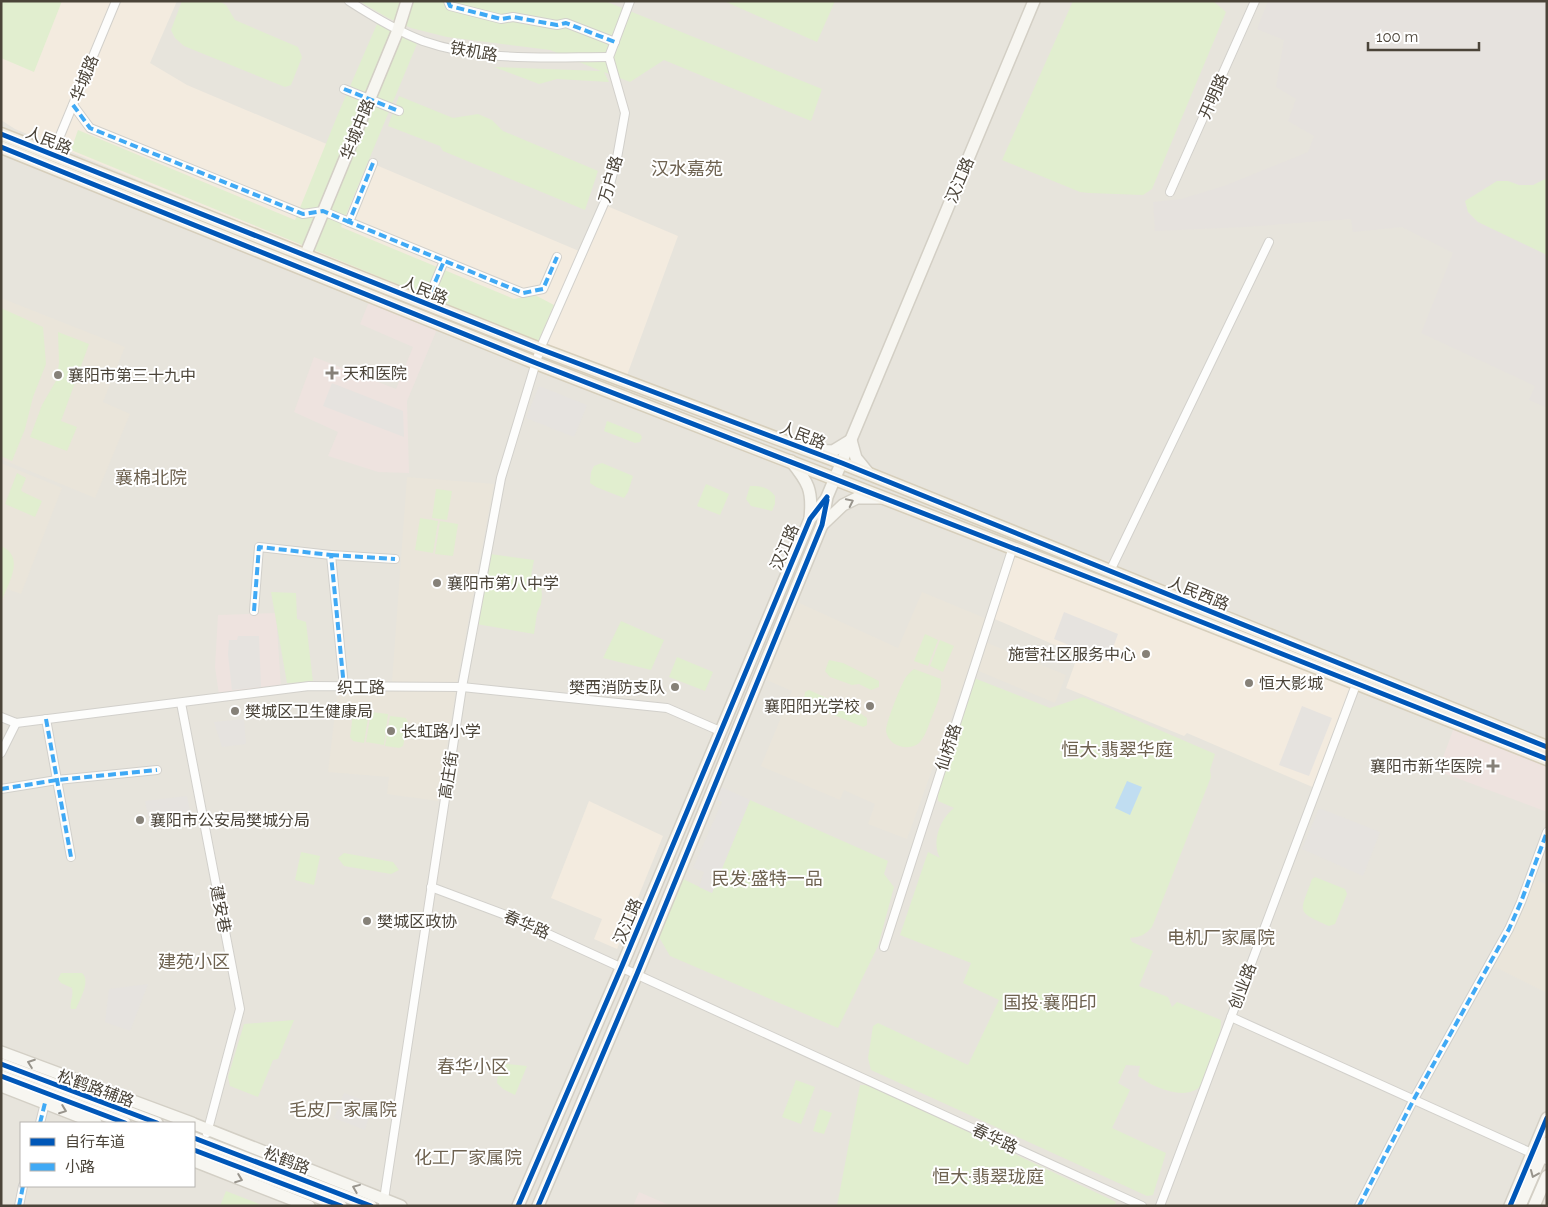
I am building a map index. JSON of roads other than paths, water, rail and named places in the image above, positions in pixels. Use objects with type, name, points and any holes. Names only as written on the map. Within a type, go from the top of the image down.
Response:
[{"type":"main road","name":"华城中路","points":[[305,256],[398,30],[407,1]]},
{"type":"main road","name":"汉江路","points":[[538,1206],[637,974],[822,526],[827,497],[1034,1]]},
{"type":"main road","points":[[1,126],[28,145]]},
{"type":"main road","name":"人民路","points":[[1,134],[540,349],[842,463]]},
{"type":"main road","name":"人民路","points":[[1,147],[536,363],[835,478]]},
{"type":"main road","points":[[807,450],[834,450],[851,440],[856,458],[869,474]]},
{"type":"main road","points":[[791,461],[804,478],[812,499],[810,519]]},
{"type":"main road","name":"人民西路","points":[[842,463],[1547,747]]},
{"type":"main road","name":"人民西路","points":[[835,478],[1357,682],[1547,759]]},
{"type":"main road","name":"汉江路","points":[[518,1205],[622,966],[810,519],[827,497]]},
{"type":"main road","points":[[822,526],[843,505],[858,498],[886,499]]},
{"type":"main road","points":[[3,1063],[51,1089],[122,1122]]},
{"type":"main road","name":"松鹤路辅路","points":[[3,1063],[51,1089],[95,1122]]},
{"type":"main road","name":"松鹤路辅路","points":[[1,1086],[51,1089],[185,1122]]},
{"type":"main road","points":[[51,1089],[154,1122]]},
{"type":"main road","points":[[1520,1206],[1540,1156],[1547,1118]]},
{"type":"main road","name":"松鹤路辅路","points":[[195,1125],[384,1202],[401,1206]]},
{"type":"main road","name":"松鹤路","points":[[199,1140],[371,1206]]},
{"type":"main road","points":[[1510,1206],[1547,1143]]},
{"type":"main road","name":"松鹤路","points":[[195,1150],[336,1205]]},
{"type":"main road","points":[[195,1161],[309,1206]]},
{"type":"main road","points":[[1534,1206],[1547,1176]]},
{"type":"main road","points":[[1542,1206],[1547,1194]]},
{"type":"street","name":"华城路","points":[[52,154],[116,1]]},
{"type":"street","name":"铁机路","points":[[349,1],[398,30],[423,41],[456,50],[490,56],[609,57]]},
{"type":"street","points":[[448,1],[450,6],[502,19],[514,17],[556,25],[566,23],[615,42]]},
{"type":"street","points":[[609,57],[630,1]]},
{"type":"street","name":"开明路","points":[[1170,192],[1255,1]]},
{"type":"street","name":"万户路","points":[[540,349],[606,199],[617,158],[625,113],[609,57]]},
{"type":"street","points":[[344,89],[399,111]]},
{"type":"street","points":[[73,105],[90,128],[303,214],[324,211],[523,293],[543,289],[557,257]]},
{"type":"street","points":[[349,222],[373,163]]},
{"type":"street","points":[[1110,571],[1269,242]]},
{"type":"street","points":[[426,304],[444,261]]},
{"type":"street","name":"高庄街","points":[[384,1202],[462,687],[501,478],[540,349]]},
{"type":"street","points":[[254,611],[259,547],[330,555],[395,559]]},
{"type":"street","name":"仙桥路","points":[[884,948],[1013,548]]},
{"type":"street","points":[[330,555],[344,686]]},
{"type":"street","name":"创业路","points":[[1160,1206],[1357,682]]},
{"type":"street","name":"织工路","points":[[1,717],[16,723],[309,686],[462,687],[667,708],[720,731]]},
{"type":"street","name":"建安巷","points":[[181,703],[240,1009],[208,1129],[199,1140]]},
{"type":"street","points":[[46,719],[71,857]]},
{"type":"street","points":[[1,753],[16,723]]},
{"type":"street","points":[[1,790],[57,780],[157,770]]},
{"type":"street","points":[[1359,1206],[1414,1098],[1508,929],[1521,902],[1547,832]]},
{"type":"street","name":"春华路","points":[[431,887],[511,917],[622,966]]},
{"type":"street","points":[[622,966],[637,974]]},
{"type":"street","name":"春华路","points":[[637,974],[1142,1206]]},
{"type":"street","points":[[1231,1017],[1540,1156]]},
{"type":"street","points":[[40,1122],[51,1089]]},
{"type":"street","points":[[19,1206],[23,1187]]},
{"type":"water","points":[[1127,781],[1142,787],[1130,815],[1115,808]]},
{"type":"place","name":"天和医院","points":[[332,373]]},
{"type":"place","name":"襄阳市第三十九中","points":[[58,375]]},
{"type":"place","name":"襄阳市第八中学","points":[[437,583]]},
{"type":"place","name":"施营社区服务中心","points":[[1146,654]]},
{"type":"place","name":"恒大影城","points":[[1249,683]]},
{"type":"place","name":"樊西消防支队","points":[[675,687]]},
{"type":"place","name":"襄阳阳光学校","points":[[870,706]]},
{"type":"place","name":"樊城区卫生健康局","points":[[235,711]]},
{"type":"place","name":"长虹路小学","points":[[391,731]]},
{"type":"place","name":"襄阳市新华医院","points":[[1493,766]]},
{"type":"place","name":"襄阳市公安局樊城分局","points":[[140,820]]},
{"type":"place","name":"樊城区政协","points":[[367,921]]},
{"type":"district","name":"汉水嘉苑","points":[[687,169]]},
{"type":"district","name":"襄棉北院","points":[[151,478]]},
{"type":"district","name":"恒大·翡翠华庭","points":[[1117,750]]},
{"type":"district","name":"民发·盛特一品","points":[[767,879]]},
{"type":"district","name":"电机厂家属院","points":[[1221,938]]},
{"type":"district","name":"建苑小区","points":[[194,962]]},
{"type":"district","name":"国投·襄阳印","points":[[1050,1003]]},
{"type":"district","name":"春华小区","points":[[473,1067]]},
{"type":"district","name":"毛皮厂家属院","points":[[343,1110]]},
{"type":"district","name":"化工厂家属院","points":[[468,1158]]},
{"type":"district","name":"恒大·翡翠珑庭","points":[[988,1177]]}]
